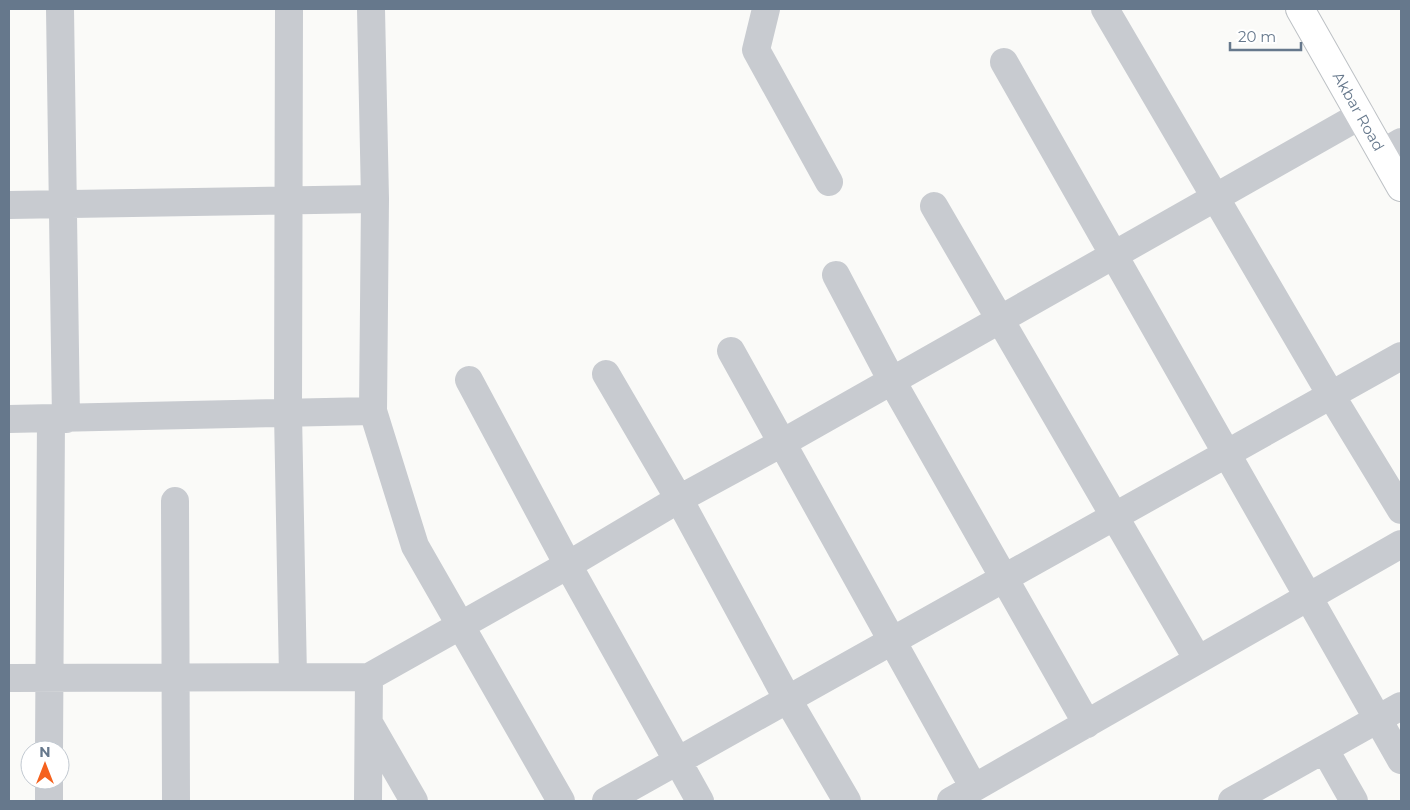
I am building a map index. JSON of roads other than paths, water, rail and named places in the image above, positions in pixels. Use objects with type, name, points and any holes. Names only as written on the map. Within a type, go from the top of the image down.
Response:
[{"type":"main road","name":"Akbar Road","points":[[1300,9],[1361,115],[1392,148],[1401,187]]},
{"type":"street","points":[[49,740],[63,204],[60,9]]},
{"type":"street","points":[[289,9],[288,413],[292,677]]},
{"type":"street","points":[[371,9],[375,198],[373,411],[415,546],[561,801]]},
{"type":"street","points":[[766,9],[756,50],[829,182]]},
{"type":"street","points":[[1105,9],[1331,395],[1401,510]]},
{"type":"street","points":[[1004,62],[1309,597],[1390,713],[1401,760]]},
{"type":"street","points":[[9,678],[369,677],[568,565],[679,499],[782,443],[1361,115]]},
{"type":"street","points":[[9,204],[375,198]]},
{"type":"street","points":[[934,206],[1198,660]]},
{"type":"street","points":[[836,275],[892,381],[1087,724]]},
{"type":"street","points":[[731,351],[892,641],[962,795],[1401,544]]},
{"type":"street","points":[[606,801],[1401,356]]},
{"type":"street","points":[[606,374],[679,499],[788,700],[847,801]]},
{"type":"street","points":[[469,380],[568,565],[700,801]]},
{"type":"street","points":[[9,419],[373,411]]},
{"type":"street","points":[[175,501],[176,801]]},
{"type":"street","points":[[368,801],[369,677]]},
{"type":"street","points":[[1232,801],[1390,713]]},
{"type":"street","points":[[369,722],[414,801]]},
{"type":"street","points":[[1324,750],[1354,801]]}]
